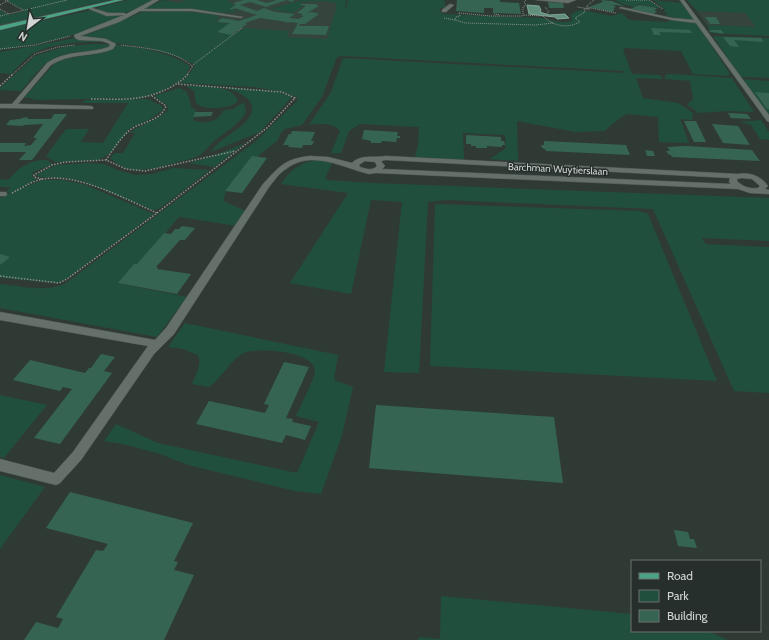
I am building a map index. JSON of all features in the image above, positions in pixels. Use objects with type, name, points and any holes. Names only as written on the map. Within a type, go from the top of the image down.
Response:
[{"type":"main road","points":[[0,28],[121,0]]},
{"type":"street","points":[[13,107],[50,64],[71,55],[100,52],[111,48],[113,44],[111,41],[99,39],[86,40],[77,37],[77,35],[108,24],[158,0]]},
{"type":"street","points":[[176,0],[181,0]]},
{"type":"street","points":[[538,0],[573,1]]},
{"type":"street","points":[[682,0],[769,120]]},
{"type":"street","points":[[444,11],[452,5]]},
{"type":"street","points":[[91,8],[107,15],[132,13]]},
{"type":"street","points":[[621,8],[699,23]]},
{"type":"street","points":[[138,10],[192,10],[241,17]]},
{"type":"street","points":[[0,106],[72,106],[91,108]]},
{"type":"street","name":"Barchman Wuytierslaan","points":[[0,465],[56,478],[77,456],[150,351],[170,331],[266,186],[282,168],[294,161],[306,158],[325,158],[356,167],[362,171],[740,187],[754,191],[769,192]]},
{"type":"street","name":"Barchman Wuytierslaan","points":[[356,167],[355,165],[358,161],[364,159],[377,160],[386,158],[747,176],[765,183],[761,190],[754,191]]},
{"type":"street","points":[[376,171],[381,166],[377,160]]},
{"type":"street","points":[[501,164],[512,170],[511,174],[506,176]]},
{"type":"street","points":[[600,169],[597,173],[598,177],[604,181]]},
{"type":"street","points":[[736,176],[733,182],[740,187]]},
{"type":"street","points":[[0,316],[157,344]]},
{"type":"path","points":[[0,5],[7,0],[24,11]]},
{"type":"path","points":[[0,16],[67,0]]},
{"type":"path","points":[[590,9],[586,7],[594,0]]},
{"type":"path","points":[[626,0],[648,0]]},
{"type":"path","points":[[521,1],[525,1],[526,5],[523,7],[524,15]]},
{"type":"path","points":[[573,1],[575,6],[615,14],[621,8]]},
{"type":"path","points":[[452,5],[452,12],[458,13],[505,16],[543,16],[548,13]]},
{"type":"path","points":[[0,9],[9,14]]},
{"type":"path","points":[[543,16],[548,21],[553,23],[567,26],[576,25],[580,22],[575,18],[585,12],[584,9],[590,9]]},
{"type":"path","points":[[458,13],[460,16],[456,17],[455,20],[465,23],[474,22],[536,25],[553,23]]},
{"type":"path","points":[[494,14],[505,16]]},
{"type":"path","points":[[87,99],[138,98],[152,96],[177,84],[187,76],[194,64],[203,56],[242,28]]},
{"type":"path","points":[[0,49],[35,45],[77,35]]},
{"type":"path","points":[[0,276],[59,283],[157,213],[236,150],[268,127],[295,97],[282,92],[255,89],[177,84]]},
{"type":"path","points":[[106,160],[132,129],[156,118],[165,111],[166,106],[152,96]]},
{"type":"path","points":[[157,213],[84,183],[59,179],[42,179],[34,177],[34,175],[52,165],[65,162],[106,160],[126,169],[145,171],[236,150]]},
{"type":"path","points":[[3,194],[12,193],[42,179]]},
{"type":"shaded area","points":[[168,0],[346,0],[322,72],[96,35]]},
{"type":"shaded area","points":[[527,5],[539,6],[541,10],[540,12],[549,15],[565,14],[569,18],[557,19],[555,17],[529,14]]},
{"type":"shaded area","points":[[697,11],[745,13],[757,27],[707,25]]},
{"type":"green space","points":[[6,0],[110,0],[0,25],[0,10],[9,15],[25,11]]},
{"type":"green space","points":[[128,0],[154,0],[133,10],[119,14],[112,14],[97,9],[99,7]]},
{"type":"green space","points":[[163,0],[179,3],[187,0],[227,0],[234,5],[230,9],[241,11],[225,13],[187,9],[144,9]]},
{"type":"green space","points":[[302,0],[346,0],[345,9],[347,5],[349,5],[346,4],[348,0],[444,0],[446,8],[439,8],[442,14],[542,18],[565,22],[572,21],[571,14],[581,10],[612,16],[622,13],[629,20],[667,22],[670,20],[697,23],[730,74],[728,76],[693,74],[681,51],[625,48],[623,50],[632,74],[660,75],[663,79],[636,78],[643,98],[678,103],[693,113],[692,120],[680,119],[689,143],[659,142],[658,117],[627,114],[604,131],[576,132],[517,121],[518,161],[490,159],[506,148],[505,135],[463,133],[464,160],[415,157],[418,145],[419,127],[360,124],[349,131],[341,153],[331,153],[340,131],[329,125],[309,125],[331,92],[343,58],[624,73],[623,71],[343,56],[337,57],[322,97],[302,125],[285,129],[280,134],[278,140],[258,156],[225,193],[224,201],[248,212],[237,226],[179,217],[122,284],[187,297],[157,337],[0,308],[0,284],[50,288],[66,283],[255,142],[297,101],[297,97],[284,92],[253,87],[180,83],[188,76],[195,65],[179,57],[138,46],[94,42],[53,46],[29,56],[11,74],[0,73],[0,52],[71,39],[100,30],[142,12],[179,11],[217,15],[219,18],[215,22],[231,24],[220,33],[234,34],[244,28],[289,31],[287,37],[327,39],[336,9],[336,3],[324,1],[302,2],[299,4],[304,5],[293,13],[270,9]]},
{"type":"green space","points":[[615,0],[649,0],[662,9],[638,4],[635,7],[622,4]]},
{"type":"green space","points":[[653,0],[682,3],[695,21],[665,16],[668,13],[664,12],[665,9]]},
{"type":"green space","points":[[687,0],[769,0],[769,36],[711,33],[707,25],[756,27],[745,13],[697,11]]},
{"type":"green space","points":[[92,10],[107,16],[123,16],[92,29],[63,38],[0,50],[0,30]]},
{"type":"green space","points":[[713,36],[769,38],[769,78],[740,77]]},
{"type":"green space","points":[[91,44],[142,48],[167,55],[190,66],[186,76],[178,82],[160,92],[141,98],[31,100],[35,98],[24,98],[53,65],[60,60],[107,52],[75,52],[59,56],[46,63],[21,91],[0,90],[0,88],[35,56],[63,47]]},
{"type":"green space","points":[[671,74],[732,78],[754,112],[727,111],[699,113],[687,105],[693,99],[690,81],[665,79],[665,75]]},
{"type":"green space","points":[[742,79],[769,81],[769,120]]},
{"type":"green space","points":[[186,86],[208,86],[230,91],[235,95],[238,101],[230,106],[217,108],[199,106],[196,103],[194,91]]},
{"type":"green space","points":[[224,87],[278,92],[293,96],[260,132],[211,152],[215,146],[243,125],[251,114],[252,108],[248,99],[239,93]]},
{"type":"green space","points":[[179,88],[187,93],[191,107],[196,110],[193,119],[195,121],[208,122],[215,120],[224,110],[233,109],[244,102],[246,112],[235,125],[214,141],[202,153],[191,159],[142,170],[125,168],[110,158],[115,153],[123,153],[135,133],[130,133],[164,114],[168,110],[167,105],[154,96]]},
{"type":"green space","points":[[148,99],[160,105],[164,109],[149,120],[130,128],[110,153],[104,157],[97,160],[55,162],[46,156],[66,129],[89,129],[81,142],[103,143],[128,103],[83,103],[84,100]]},
{"type":"green space","points":[[761,120],[769,132],[769,140],[760,139],[751,125],[739,122]]},
{"type":"green space","points":[[245,143],[214,167],[188,163],[211,157]]},
{"type":"green space","points":[[322,159],[334,159],[325,178],[328,180],[372,183],[769,198],[769,241],[702,238],[706,244],[769,247],[769,393],[734,391],[653,209],[447,200],[428,202],[419,373],[384,372],[402,202],[371,200],[351,294],[290,283],[348,193],[281,184],[289,173],[298,166]]},
{"type":"green space","points":[[47,160],[53,164],[33,172],[32,177],[38,179],[12,192],[5,193],[11,187],[0,186],[0,179],[8,180],[16,171],[31,162]]},
{"type":"green space","points":[[87,163],[104,164],[117,170],[135,175],[152,174],[173,168],[210,170],[159,209],[153,210],[85,182],[66,178],[39,177],[36,175],[56,165]]},
{"type":"green space","points":[[43,180],[62,180],[83,184],[154,214],[66,279],[57,283],[0,278],[0,198]]},
{"type":"green space","points":[[435,205],[640,211],[648,214],[717,381],[430,365]]},
{"type":"green space","points":[[185,323],[338,355],[334,380],[353,387],[342,435],[321,494],[295,491],[188,465],[160,454],[127,445],[104,441],[116,424],[158,443],[297,473],[319,422],[296,416],[314,375],[315,371],[313,364],[306,359],[285,352],[261,350],[251,351],[239,356],[209,387],[192,384],[199,365],[198,355],[183,349],[168,347]]},
{"type":"green space","points":[[0,395],[47,405],[4,458],[0,457]]},
{"type":"green space","points":[[0,475],[45,487],[0,549]]},
{"type":"green space","points":[[441,596],[631,614],[631,632],[710,632],[728,640],[417,640],[420,637],[440,639]]},
{"type":"building","points":[[244,0],[257,0],[267,3],[277,0],[287,0],[266,7],[250,2],[240,5],[257,11],[264,8],[275,12],[295,14],[289,18],[299,19],[304,16],[301,15],[303,14],[297,13],[306,6],[299,4],[318,4],[316,5],[319,6],[307,13],[312,12],[319,14],[305,24],[300,24],[299,26],[329,26],[326,35],[292,34],[298,23],[285,23],[287,22],[260,18],[245,23],[247,24],[231,35],[217,32],[230,23],[217,22],[222,18],[239,21],[257,15],[235,8],[231,10],[230,8],[236,5],[233,3]]},
{"type":"building","points":[[457,0],[500,0],[500,2],[519,3],[521,14],[493,13],[493,8],[484,8],[484,13],[456,11]]},
{"type":"building","points":[[601,0],[612,1],[624,6],[614,5],[613,6],[616,6],[612,12],[589,7],[603,2]]},
{"type":"building","points":[[548,2],[563,3],[564,8],[549,8]]},
{"type":"building","points":[[639,5],[657,8],[654,11],[657,11],[654,14],[630,9]]},
{"type":"building","points":[[705,17],[716,17],[720,24],[710,24]]},
{"type":"building","points":[[651,28],[690,30],[692,33],[659,32],[661,35],[654,35]]},
{"type":"building","points":[[709,30],[721,30],[724,34],[707,31],[710,31]]},
{"type":"building","points":[[723,37],[761,38],[764,42],[734,40],[739,47],[730,46]]},
{"type":"building","points":[[755,92],[769,93],[769,109],[767,109]]},
{"type":"building","points":[[195,112],[213,112],[211,116],[193,117]]},
{"type":"building","points":[[728,113],[747,114],[751,119],[731,118]]},
{"type":"building","points":[[54,114],[67,114],[32,160],[19,160],[26,152],[0,152],[0,143],[26,143],[24,146],[31,145],[37,138],[33,138],[43,124],[23,126],[6,125],[10,120],[28,117],[27,119],[51,119]]},
{"type":"building","points":[[684,121],[696,121],[706,142],[694,142]]},
{"type":"building","points":[[712,124],[738,126],[750,145],[723,143]]},
{"type":"building","points":[[364,130],[398,132],[397,136],[400,136],[400,138],[397,138],[396,142],[382,141],[381,143],[371,143],[371,141],[362,139]]},
{"type":"building","points":[[292,131],[315,132],[311,141],[314,141],[312,145],[303,145],[302,148],[283,145]]},
{"type":"building","points":[[466,135],[501,137],[501,141],[504,141],[505,145],[502,145],[502,147],[487,146],[487,148],[476,148],[476,146],[471,146],[471,144],[466,144]]},
{"type":"building","points":[[544,141],[626,145],[630,155],[546,151],[541,145],[544,145]]},
{"type":"building","points":[[686,146],[752,150],[760,161],[672,157],[666,151],[670,151],[667,147]]},
{"type":"building","points":[[645,150],[653,151],[655,156],[647,156]]},
{"type":"building","points":[[252,156],[267,158],[242,193],[225,191]]},
{"type":"building","points":[[182,226],[195,228],[185,240],[180,240],[156,267],[158,267],[157,269],[191,274],[177,294],[118,283],[164,233],[171,234],[175,229],[179,229]]},
{"type":"building","points":[[0,254],[10,257],[0,265]]},
{"type":"building","points":[[101,354],[115,357],[104,371],[112,373],[60,444],[34,438],[72,389],[63,387],[60,391],[13,380],[30,360],[85,373],[89,368],[91,368]]},
{"type":"building","points":[[284,362],[309,367],[286,418],[293,419],[292,422],[311,426],[305,440],[286,435],[282,443],[196,424],[209,401],[265,413],[269,405],[264,404]]},
{"type":"building","points":[[376,405],[554,417],[563,483],[369,468]]},
{"type":"building","points":[[70,492],[193,523],[174,561],[178,562],[174,570],[194,575],[164,640],[24,640],[36,622],[58,628],[63,619],[56,617],[96,550],[103,551],[108,544],[46,528]]},
{"type":"building","points":[[674,530],[688,532],[690,539],[694,539],[697,548],[678,546]]}]
